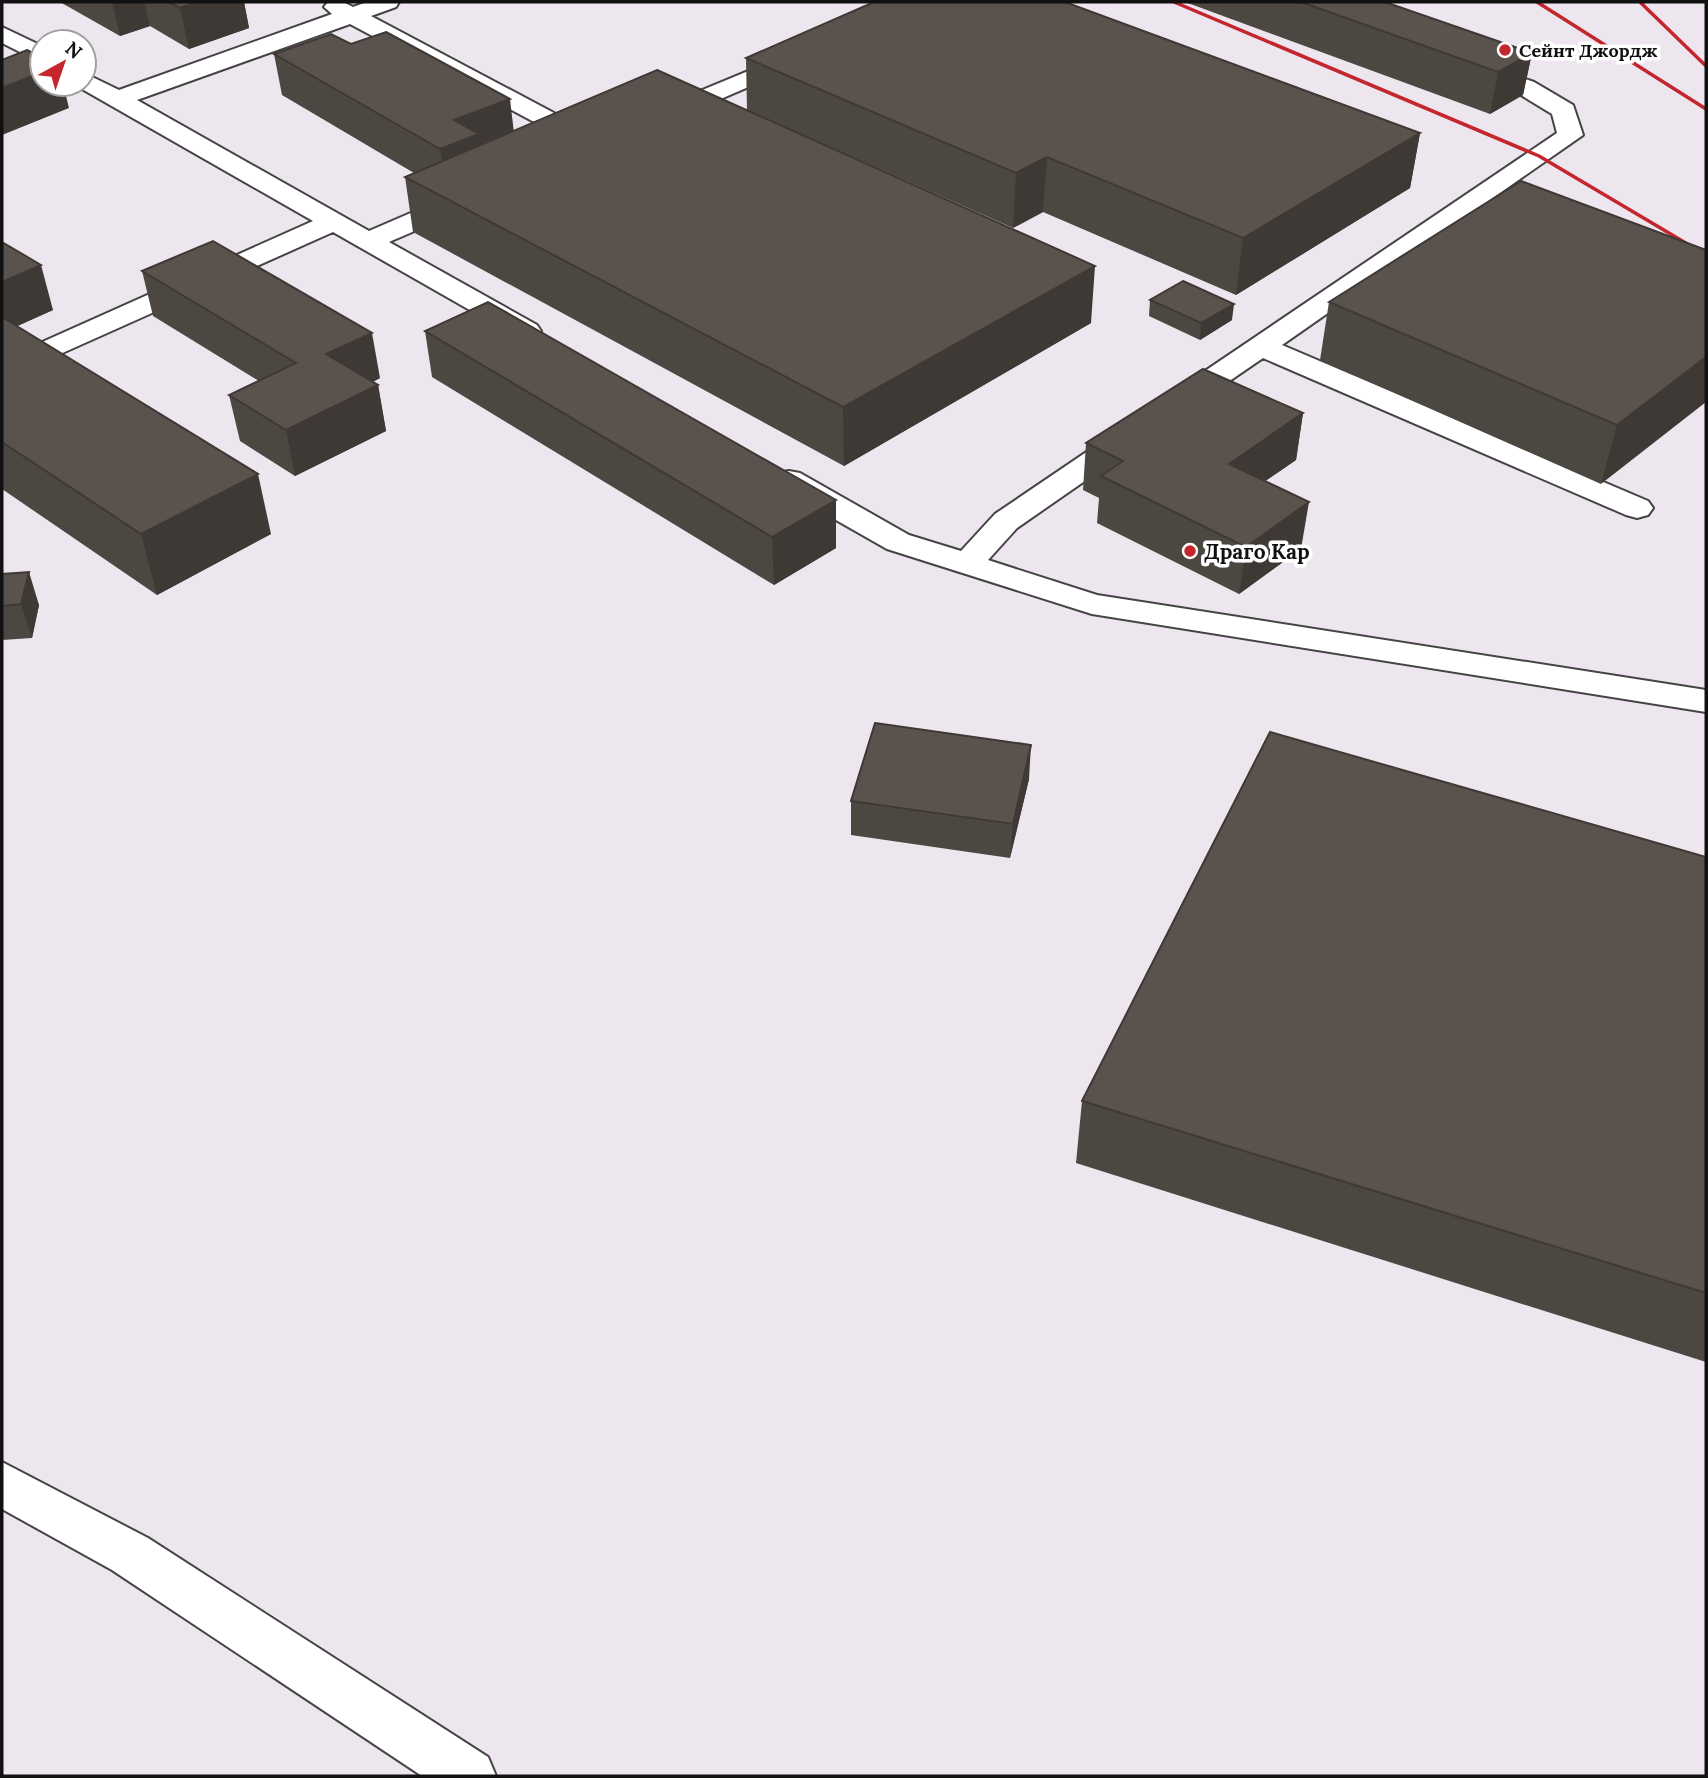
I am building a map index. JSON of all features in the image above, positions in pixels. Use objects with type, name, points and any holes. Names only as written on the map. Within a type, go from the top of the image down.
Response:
[{"type":"street","points":[[325,2],[545,118]]},
{"type":"street","points":[[117,99],[388,2]]},
{"type":"street","points":[[2,34],[28,48]]},
{"type":"street","points":[[636,127],[814,51]]},
{"type":"street","points":[[968,565],[1006,521],[1570,135],[1564,110],[1525,87],[1447,60]]},
{"type":"street","points":[[98,88],[549,344]]},
{"type":"street","points":[[369,241],[484,192]]},
{"type":"street","points":[[2,371],[333,222]]},
{"type":"street","points":[[1261,346],[1637,508]]},
{"type":"street","points":[[766,467],[898,542],[1092,604],[1706,701]]},
{"type":"street","points":[[2,1484],[130,1554],[469,1776]]},
{"type":"shaded area","points":[[2,2],[1706,2],[1706,1776],[2,1776]]},
{"type":"building","points":[[169,2],[198,2],[180,8]]},
{"type":"building","points":[[874,2],[1065,2],[1420,133],[1243,238],[1047,157],[1016,173],[746,58]]},
{"type":"building","points":[[1301,2],[1385,2],[1532,53],[1498,72]]},
{"type":"building","points":[[386,32],[510,99],[454,120],[479,134],[440,149],[274,54],[331,34],[351,44]]},
{"type":"building","points":[[28,51],[28,78],[2,88],[2,60]]},
{"type":"building","points":[[657,70],[1095,266],[843,407],[405,177]]},
{"type":"building","points":[[1521,181],[1706,250],[1706,357],[1617,425],[1329,302]]},
{"type":"building","points":[[213,241],[372,333],[326,354],[378,385],[286,430],[229,395],[296,363],[142,271]]},
{"type":"building","points":[[2,242],[41,265],[2,282]]},
{"type":"building","points":[[1183,281],[1234,304],[1201,323],[1150,300]]},
{"type":"building","points":[[488,302],[836,500],[772,537],[425,331]]},
{"type":"building","points":[[2,317],[258,474],[141,534],[2,442]]},
{"type":"building","points":[[1203,369],[1303,413],[1229,464],[1309,502],[1246,547],[1101,476],[1123,461],[1086,443]]},
{"type":"building","points":[[29,572],[21,604],[2,606],[2,574]]},
{"type":"building","points":[[875,723],[1031,745],[1013,824],[851,801]]},
{"type":"building","points":[[1270,732],[1706,857],[1706,1293],[1082,1101]]},
{"type":"railway","points":[[1174,2],[1539,156],[1706,255]]},
{"type":"railway","points":[[1537,2],[1706,109]]},
{"type":"railway","points":[[1640,2],[1706,66]]},
{"type":"place","name":"Сейнт Джордж","points":[[1505,50]]},
{"type":"place","name":"Драго Кар","points":[[1190,551]]}]
